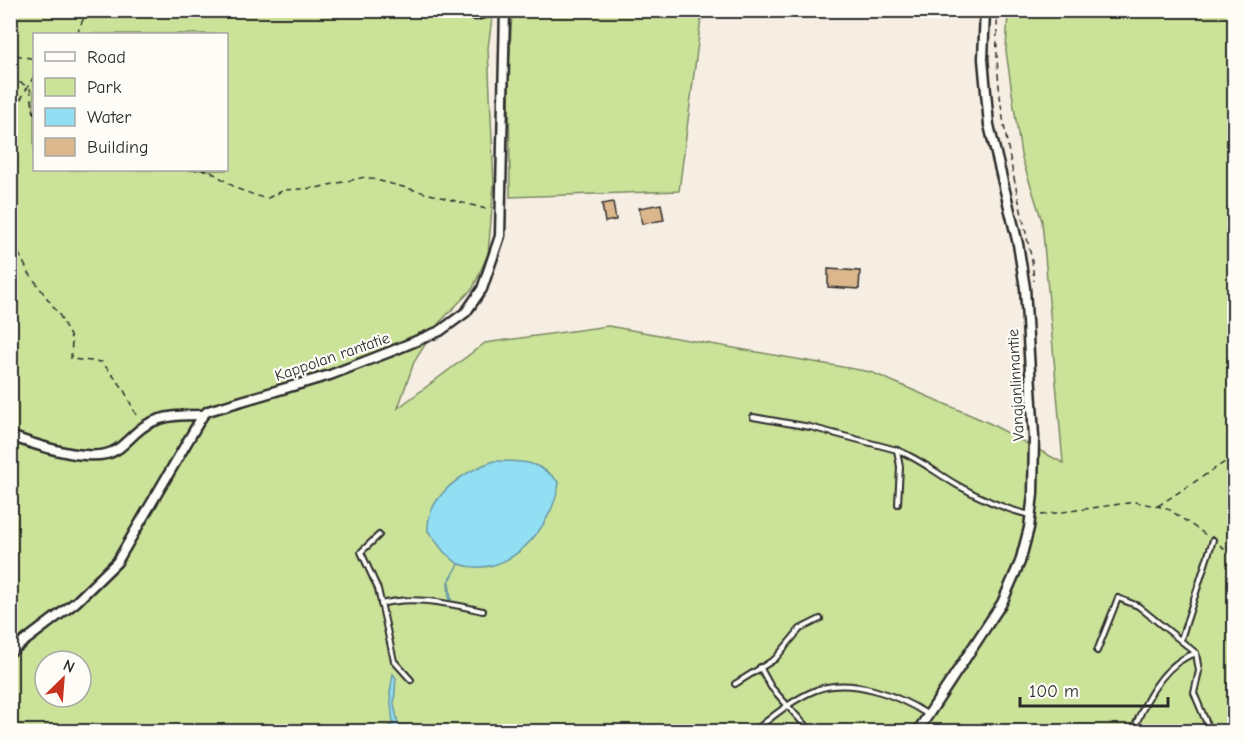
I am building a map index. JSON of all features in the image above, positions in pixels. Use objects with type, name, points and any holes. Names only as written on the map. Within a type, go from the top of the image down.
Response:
[{"type":"street","points":[[463,10],[476,15],[495,10]]},
{"type":"street","name":"Kappolan rantatie","points":[[10,436],[36,445],[88,455],[108,454],[142,428],[174,416],[202,415],[244,398],[330,375],[440,331],[466,312],[482,289],[493,264],[502,213],[505,10]]},
{"type":"street","name":"Vanajanlinnantie","points":[[916,732],[1002,603],[1020,562],[1033,515],[1034,436],[1025,288],[1018,244],[989,125],[983,59],[985,10]]},
{"type":"street","points":[[10,652],[76,602],[117,562],[202,415]]},
{"type":"lane","points":[[753,417],[810,427],[897,450],[932,467],[956,485],[1005,509],[1033,515]]},
{"type":"lane","points":[[897,450],[900,468],[898,504]]},
{"type":"lane","points":[[379,535],[361,552],[372,574],[381,603],[394,662],[411,680]]},
{"type":"lane","points":[[1181,639],[1213,540]]},
{"type":"lane","points":[[1097,651],[1118,598],[1130,601],[1196,653],[1199,671],[1194,693],[1207,724]]},
{"type":"lane","points":[[381,603],[406,600],[448,604],[483,611]]},
{"type":"lane","points":[[735,684],[775,659],[800,629],[820,619]]},
{"type":"lane","points":[[1133,732],[1141,711],[1162,677],[1185,656],[1196,653]]},
{"type":"lane","points":[[760,668],[771,687],[811,732]]},
{"type":"lane","points":[[753,732],[817,690],[848,687],[891,694],[927,714]]},
{"type":"path","points":[[77,33],[87,10]]},
{"type":"path","points":[[998,10],[995,44],[1002,115],[1034,281]]},
{"type":"path","points":[[10,60],[12,54],[33,59]]},
{"type":"path","points":[[10,78],[30,87]]},
{"type":"path","points":[[10,118],[33,79]]},
{"type":"path","points":[[30,87],[33,107]]},
{"type":"path","points":[[210,171],[238,189],[266,199],[284,190],[316,188],[365,177],[502,213]]},
{"type":"path","points":[[10,247],[18,252],[29,273],[60,316],[72,340],[71,359],[102,362],[123,388],[142,428]]},
{"type":"path","points":[[1157,506],[1234,456]]},
{"type":"path","points":[[1033,515],[1065,513],[1135,502],[1167,508],[1234,557]]},
{"type":"green space","points":[[10,11],[493,11],[488,48],[494,185],[488,254],[473,288],[438,324],[414,362],[398,408],[485,343],[608,326],[871,372],[989,423],[1063,463],[1042,221],[1021,155],[1006,51],[1008,11],[1234,11],[1234,731],[11,731]]},
{"type":"green space","points":[[512,11],[702,11],[679,191],[510,197],[509,66]]},
{"type":"water","points":[[494,461],[529,463],[545,470],[559,483],[555,500],[538,532],[511,557],[494,565],[477,567],[459,564],[449,582],[451,599],[449,600],[448,582],[458,564],[444,552],[428,531],[429,518],[440,496],[459,478]]},
{"type":"water","points":[[393,674],[396,678],[394,704],[398,724],[423,731],[379,731],[393,724],[390,693]]},
{"type":"building","points":[[613,202],[616,220],[605,222],[602,204]]},
{"type":"building","points":[[661,204],[664,220],[642,224],[639,208]]},
{"type":"building","points":[[828,269],[860,271],[859,289],[828,287]]}]
